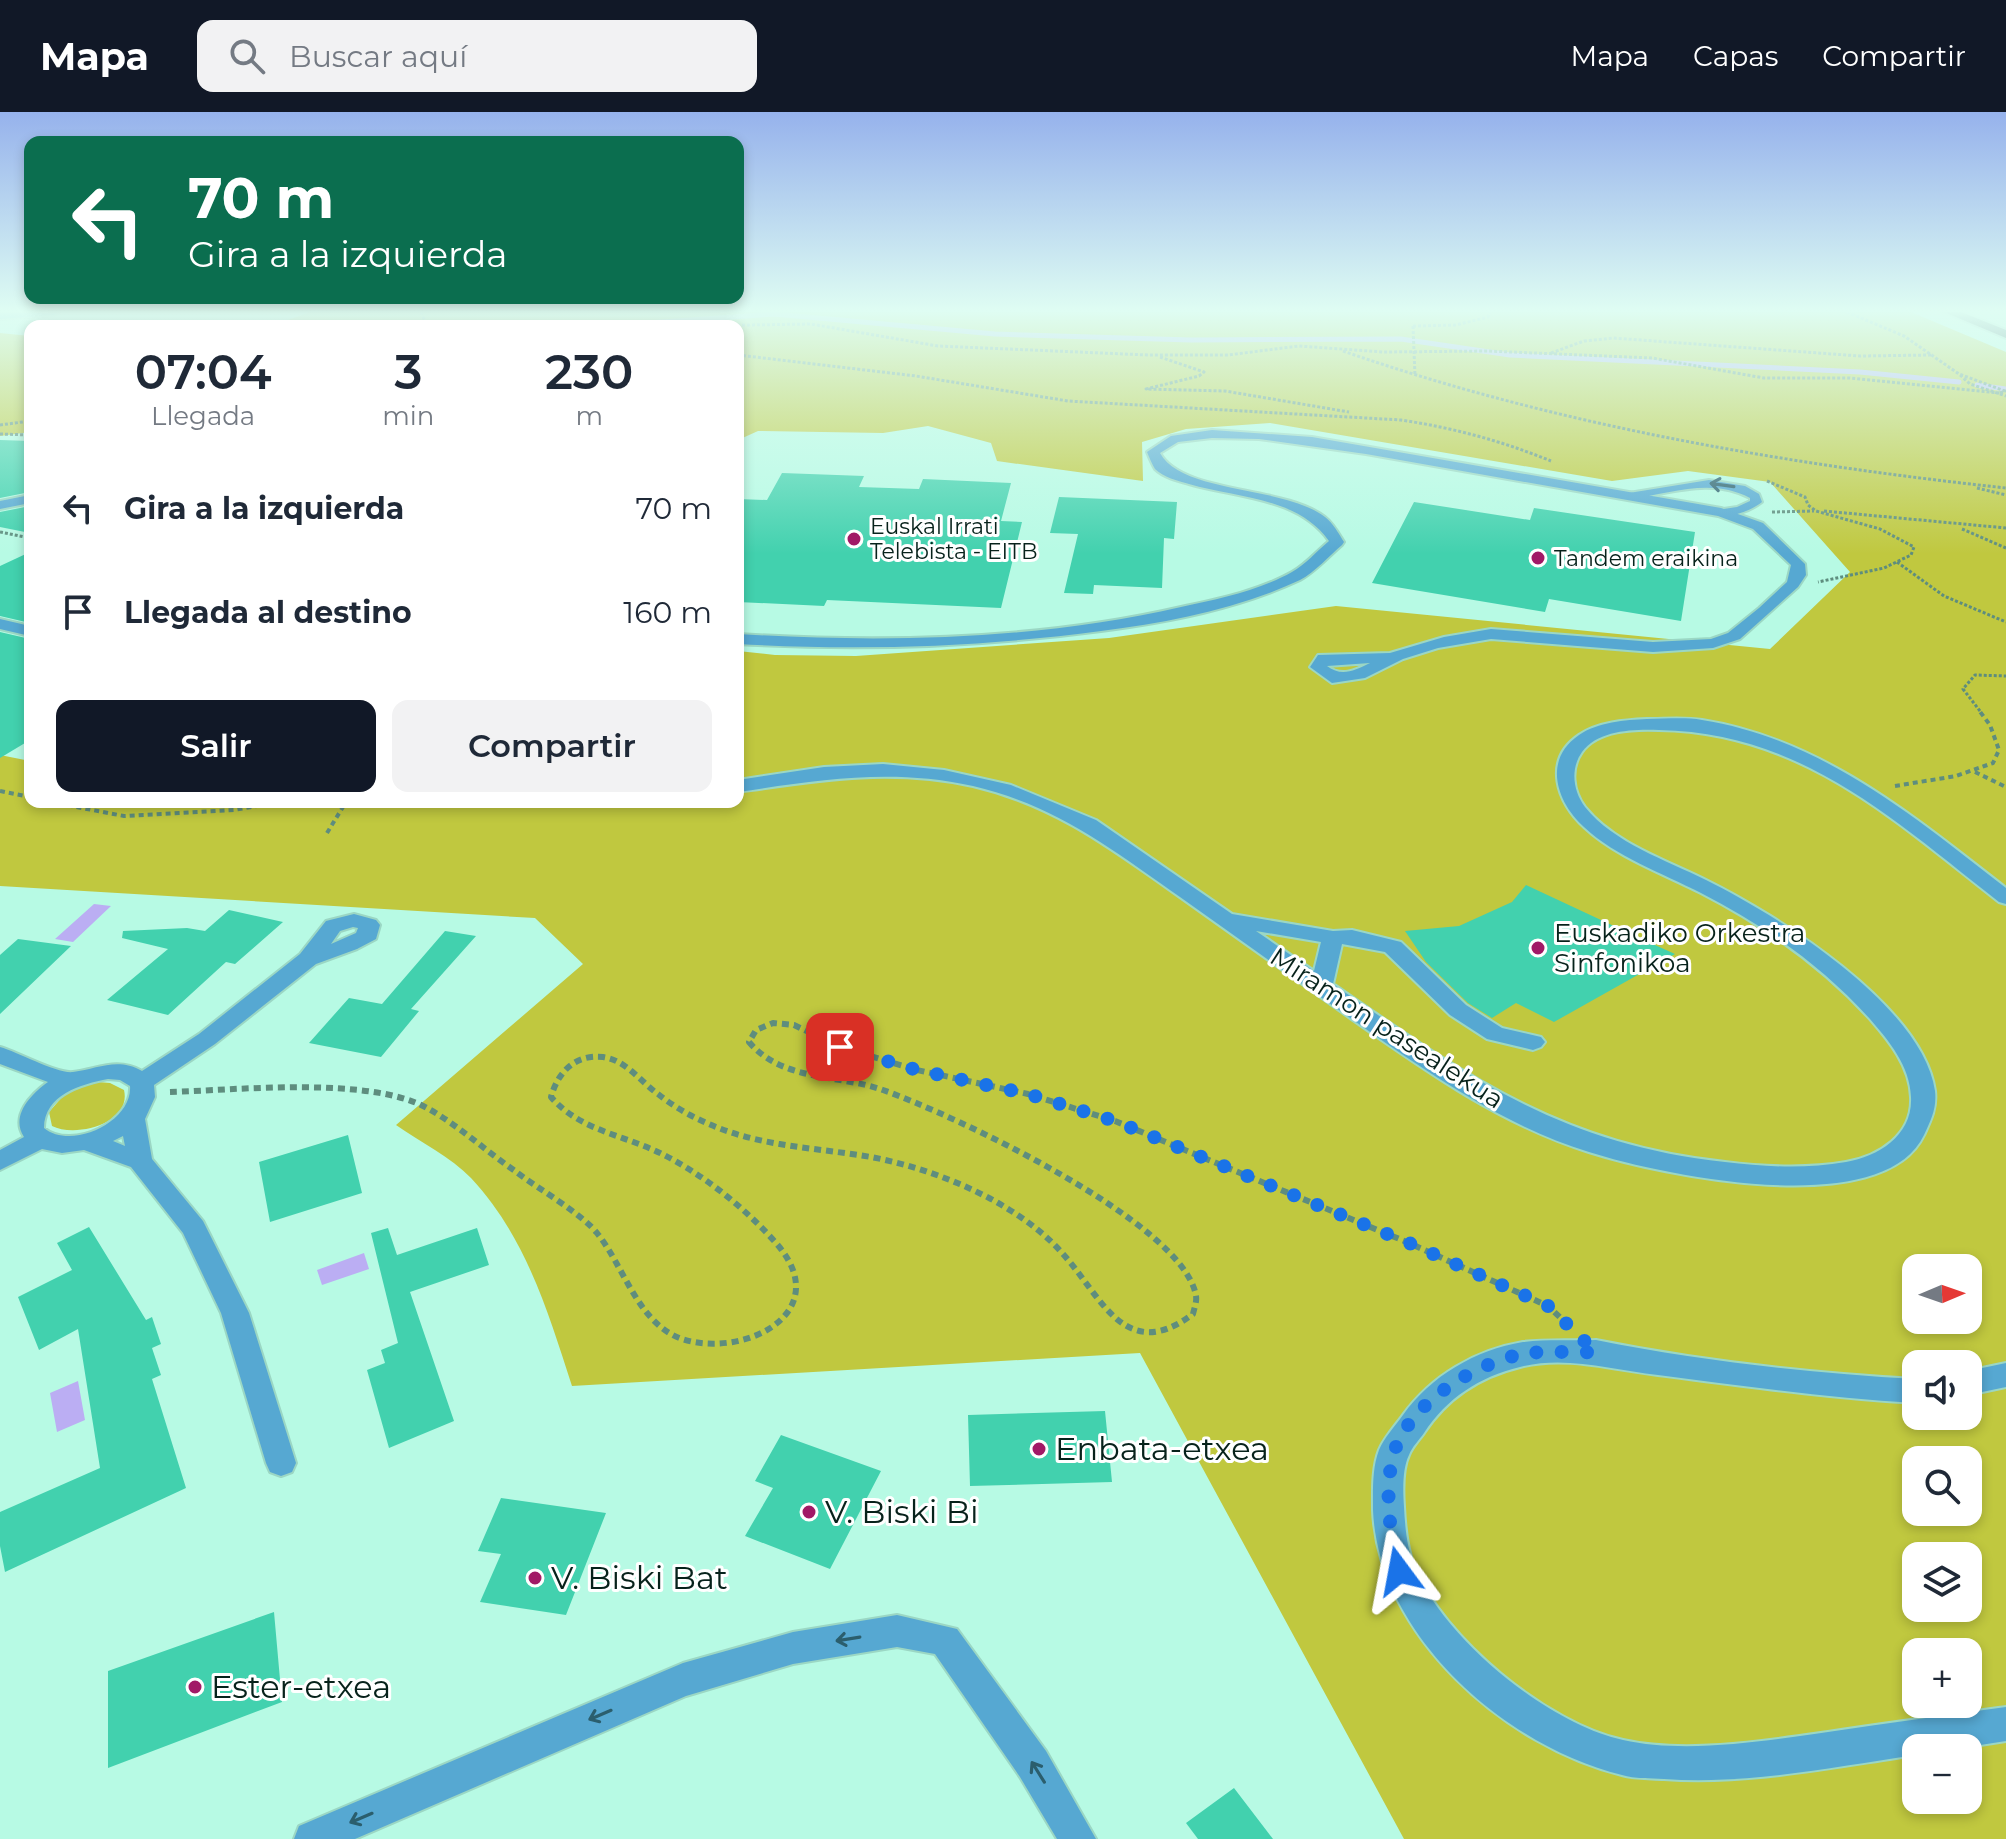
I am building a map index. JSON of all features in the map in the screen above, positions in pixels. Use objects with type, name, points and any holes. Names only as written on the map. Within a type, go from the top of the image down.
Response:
[{"type":"street","points":[[744,639],[837,644],[943,640],[1074,629],[1180,612],[1265,591],[1305,572],[1329,556],[1337,542],[1332,528],[1319,517],[1292,504],[1178,478],[1159,469],[1153,452],[1158,446],[1184,437],[1234,434],[1312,441],[1721,512],[1757,513],[1798,564],[1798,575],[1793,584],[1734,636],[1711,645],[1662,647],[1491,634],[1464,637],[1394,658]]},
{"type":"street","points":[[0,505],[24,500]]},
{"type":"street","points":[[0,624],[24,630]]},
{"type":"street","name":"Miramon pasealekua","points":[[744,785],[822,773],[884,770],[965,779],[1034,799],[1089,824],[1321,988],[1479,1092],[1530,1120],[1605,1149],[1675,1165],[1775,1177],[1815,1177],[1849,1172],[1902,1150],[1919,1131],[1923,1083],[1908,1049],[1854,989],[1810,950],[1718,894],[1631,851],[1598,829],[1571,802],[1563,776],[1569,756],[1583,739],[1615,729],[1678,722],[1724,727],[1759,736],[1813,759],[1867,793],[2006,898]]},
{"type":"street","points":[[1222,919],[1333,938],[1352,937],[1393,947],[1458,1010],[1495,1034],[1533,1042]]},
{"type":"street","points":[[1321,988],[1333,938]]},
{"type":"street","points":[[144,1087],[125,1072],[108,1071],[69,1081],[35,1107],[30,1120],[32,1131],[41,1139],[66,1144],[106,1134],[132,1117],[142,1104],[144,1087],[331,942]]},
{"type":"street","points":[[0,1055],[69,1081]]},
{"type":"street","points":[[132,1117],[140,1161],[194,1228],[235,1313],[281,1463]]},
{"type":"street","points":[[0,1161],[41,1139]]},
{"type":"street","points":[[86,1141],[140,1161]]},
{"type":"street","points":[[1902,1390],[1845,1387],[1646,1362],[1596,1352],[1523,1354],[1479,1368],[1454,1381],[1427,1404],[1393,1453],[1388,1492],[1390,1534],[1399,1571],[1421,1609],[1454,1652],[1502,1699],[1565,1737],[1623,1758],[1694,1763],[1763,1759],[2006,1724]]},
{"type":"street","points":[[1982,1380],[2006,1375]]},
{"type":"street","points":[[312,1839],[683,1680],[793,1648],[897,1631],[945,1640],[1033,1764],[1078,1839]]},
{"type":"lane","points":[[1629,496],[1715,482],[1748,491],[1755,496],[1757,513]]},
{"type":"path","points":[[1234,393],[1368,416]]},
{"type":"path","points":[[1480,393],[1628,430],[1965,485],[2006,495]]},
{"type":"path","points":[[1982,393],[2006,396]]},
{"type":"path","points":[[0,425],[24,422]]},
{"type":"path","points":[[0,434],[24,435]]},
{"type":"path","points":[[1965,485],[2006,488]]},
{"type":"path","points":[[1757,513],[1816,511],[1891,516],[1953,526],[2006,528]]},
{"type":"path","points":[[1953,526],[2006,548]]},
{"type":"path","points":[[0,532],[24,537]]},
{"type":"path","points":[[1897,562],[1944,596],[2006,622]]},
{"type":"path","points":[[1867,793],[1973,772],[1993,763],[1999,750],[1990,725],[1963,689],[1975,675],[2006,676]]},
{"type":"path","points":[[1973,772],[1997,780],[2006,787]]},
{"type":"path","points":[[0,791],[24,796]]},
{"type":"path","points":[[82,808],[124,816],[245,808]]},
{"type":"path","points":[[327,833],[342,808]]},
{"type":"path","points":[[144,1087],[347,1088],[390,1094],[426,1107],[595,1230],[613,1253],[626,1285],[647,1315],[679,1337],[713,1346],[745,1340],[772,1329],[789,1311],[798,1287],[796,1272],[785,1254],[756,1221],[664,1154],[558,1109],[551,1097],[555,1080],[562,1069],[581,1060],[603,1057],[619,1063],[665,1100],[716,1127],[757,1141],[929,1171],[1025,1220],[1061,1250],[1104,1309],[1126,1327],[1153,1334],[1179,1326],[1194,1310],[1196,1294],[1190,1278],[1174,1258],[1087,1190],[1019,1148],[873,1086],[775,1065],[757,1054],[749,1042],[756,1030],[773,1023],[794,1025],[840,1047],[917,1070],[1028,1094],[1115,1121],[1233,1169],[1548,1306],[1596,1352]]},
{"type":"shaded area","points":[[0,393],[24,393],[24,433],[0,436]]},
{"type":"shaded area","points":[[744,393],[2006,393],[2006,1839],[1404,1839],[1140,1353],[572,1386],[533,1276],[507,1225],[463,1170],[396,1125],[583,964],[535,918],[0,886],[0,755],[24,760],[24,808],[744,808],[744,652],[856,656],[1109,638],[1336,606],[1770,649],[1850,572],[1770,482],[1688,471],[1612,481],[1270,423],[1186,429],[1142,442],[1143,481],[997,461],[991,443],[928,426],[883,433],[758,431],[744,437]]},
{"type":"shaded area","points":[[94,904],[111,906],[73,942],[55,939]]},
{"type":"shaded area","points":[[98,1082],[110,1083],[124,1090],[124,1102],[119,1112],[100,1125],[87,1129],[52,1126],[49,1112],[63,1096],[73,1089]]},
{"type":"shaded area","points":[[364,1253],[369,1269],[322,1285],[317,1270]]},
{"type":"shaded area","points":[[78,1381],[85,1420],[57,1432],[50,1393]]},
{"type":"building","points":[[0,440],[24,441],[24,493],[0,498]]},
{"type":"building","name":"Euskal Irrati Telebista - EITB","points":[[782,473],[864,476],[859,487],[919,489],[923,479],[1011,483],[1001,521],[1022,522],[1001,608],[827,600],[824,606],[744,602],[744,499],[767,500]]},
{"type":"building","points":[[1059,497],[1177,502],[1174,539],[1164,538],[1162,588],[1094,585],[1093,594],[1064,593],[1078,534],[1050,533]]},
{"type":"building","name":"Tandem eraikina","points":[[1414,502],[1530,520],[1534,508],[1695,532],[1681,621],[1549,599],[1545,612],[1372,583]]},
{"type":"building","points":[[24,507],[24,532],[0,527],[0,512]]},
{"type":"building","points":[[24,555],[24,622],[0,616],[0,566]]},
{"type":"building","points":[[0,632],[24,638],[24,744],[0,758]]},
{"type":"building","name":"Euskadiko Orkestra Sinfonikoa","points":[[1526,885],[1675,954],[1554,1022],[1516,1003],[1492,1018],[1468,1003],[1426,962],[1405,931],[1459,926],[1512,902]]},
{"type":"building","points":[[229,910],[283,922],[235,964],[226,962],[168,1015],[107,1000],[168,949],[122,938],[123,931],[187,928],[205,931]]},
{"type":"building","points":[[445,931],[476,936],[411,1009],[419,1011],[381,1057],[309,1043],[349,998],[382,1004]]},
{"type":"building","points":[[18,939],[71,946],[0,1014],[0,955]]},
{"type":"building","points":[[348,1135],[362,1193],[270,1222],[259,1162]]},
{"type":"building","points":[[89,1227],[146,1320],[152,1317],[161,1344],[152,1348],[161,1375],[152,1379],[186,1488],[5,1572],[0,1546],[0,1512],[100,1468],[78,1329],[39,1350],[18,1297],[72,1270],[57,1243]]},
{"type":"building","points":[[388,1228],[397,1255],[477,1228],[489,1265],[410,1292],[454,1421],[389,1448],[367,1370],[385,1363],[381,1350],[398,1343],[371,1233]]},
{"type":"building","name":"Enbata-etxea","points":[[1105,1411],[1112,1482],[970,1486],[968,1415]]},
{"type":"building","name":"V. Biski Bi","points":[[781,1435],[881,1471],[830,1569],[745,1536],[773,1488],[755,1481]]},
{"type":"building","name":"V. Biski Bat","points":[[501,1498],[606,1513],[566,1615],[480,1602],[501,1554],[478,1551]]},
{"type":"building","name":"Ester-etxea","points":[[274,1612],[282,1702],[108,1768],[108,1671]]},
{"type":"building","points":[[1234,1788],[1273,1839],[1198,1839],[1186,1823]]},
{"type":"place","name":"Euskal Irrati Telebista - EITB","points":[[854,539]]},
{"type":"place","name":"Tandem eraikina","points":[[1538,558]]},
{"type":"place","name":"Euskadiko Orkestra Sinfonikoa","points":[[1538,948]]},
{"type":"place","name":"Enbata-etxea","points":[[1039,1449]]},
{"type":"place","name":"V. Biski Bi","points":[[809,1512]]},
{"type":"place","name":"V. Biski Bat","points":[[535,1578]]},
{"type":"place","name":"Ester-etxea","points":[[195,1687]]},
{"type":"route","points":[[840,1047],[917,1070],[1028,1094],[1115,1121],[1409,1243],[1548,1306],[1596,1352],[1523,1354],[1479,1368],[1454,1381],[1427,1404],[1393,1453],[1388,1492],[1390,1534],[1399,1571]]}]
